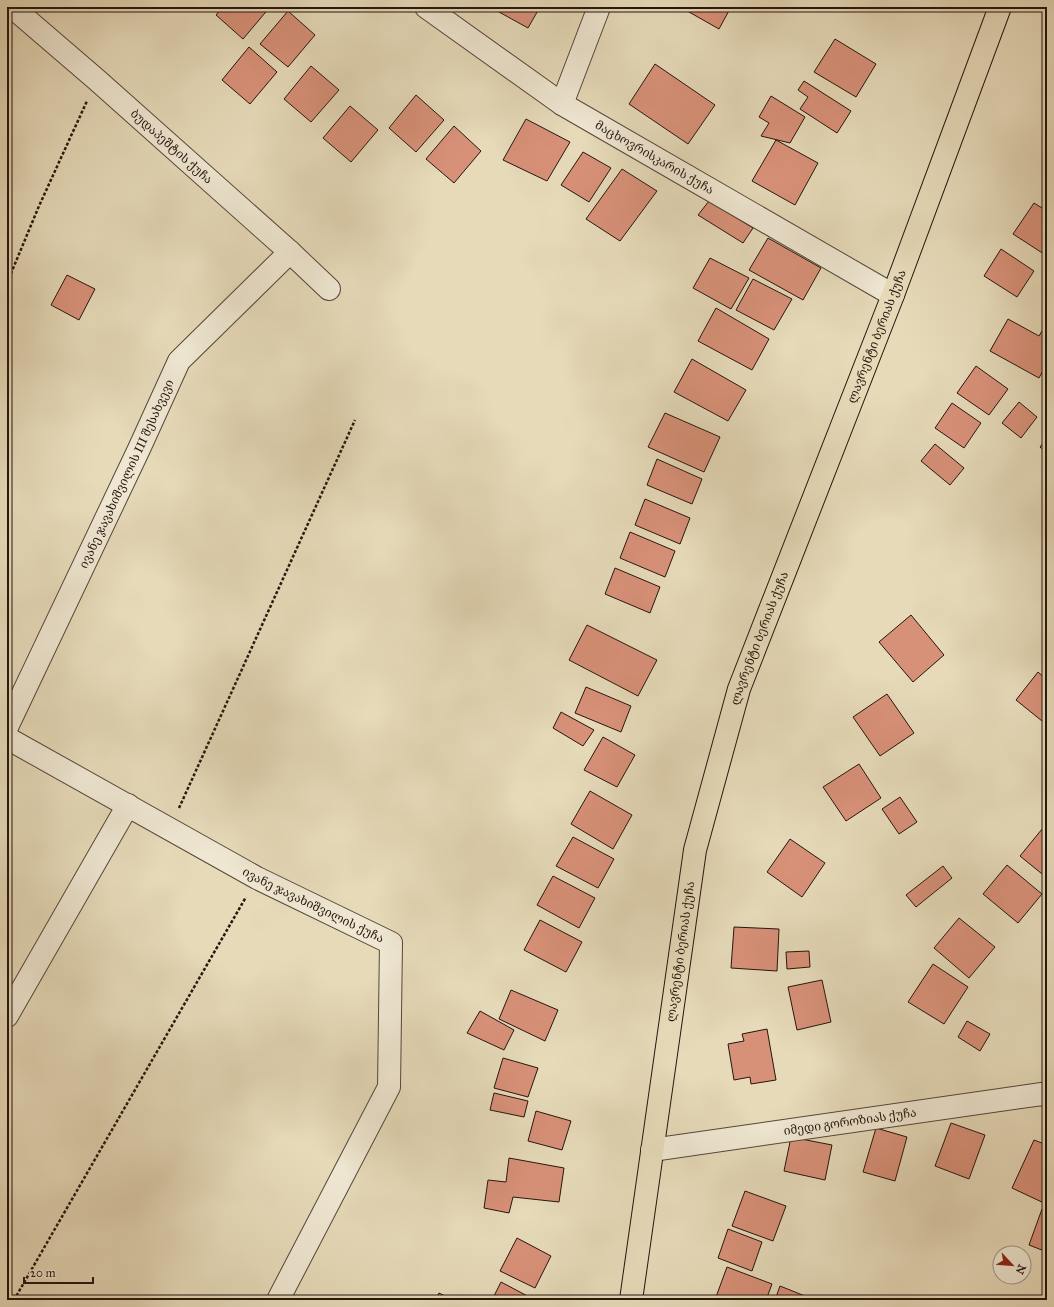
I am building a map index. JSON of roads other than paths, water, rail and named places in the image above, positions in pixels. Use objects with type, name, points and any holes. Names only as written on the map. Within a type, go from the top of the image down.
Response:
[{"type":"main road","name":"ლავრენტი ბერიას ქუჩა","points":[[631,1300],[695,850],[739,689],[893,295],[1000,7]]},
{"type":"street","name":"ბუდაპეშტის ქუჩა","points":[[12,7],[97,80],[290,252],[329,289]]},
{"type":"street","name":"მაცხოვრისკარის ქუჩა","points":[[426,7],[562,104],[893,295]]},
{"type":"street","points":[[562,104],[599,7]]},
{"type":"street","name":"ივანე ჯავახიშვილის III შესახვევი","points":[[7,726],[139,449],[179,361],[290,252]]},
{"type":"street","name":"ივანე ჯავახიშვილის ქუჩა","points":[[7,738],[257,878],[391,943],[389,1087],[278,1300]]},
{"type":"street","points":[[7,1016],[128,805]]},
{"type":"street","name":"იმედი გოროზიას ქუჩა","points":[[652,1150],[1045,1090]]}]
